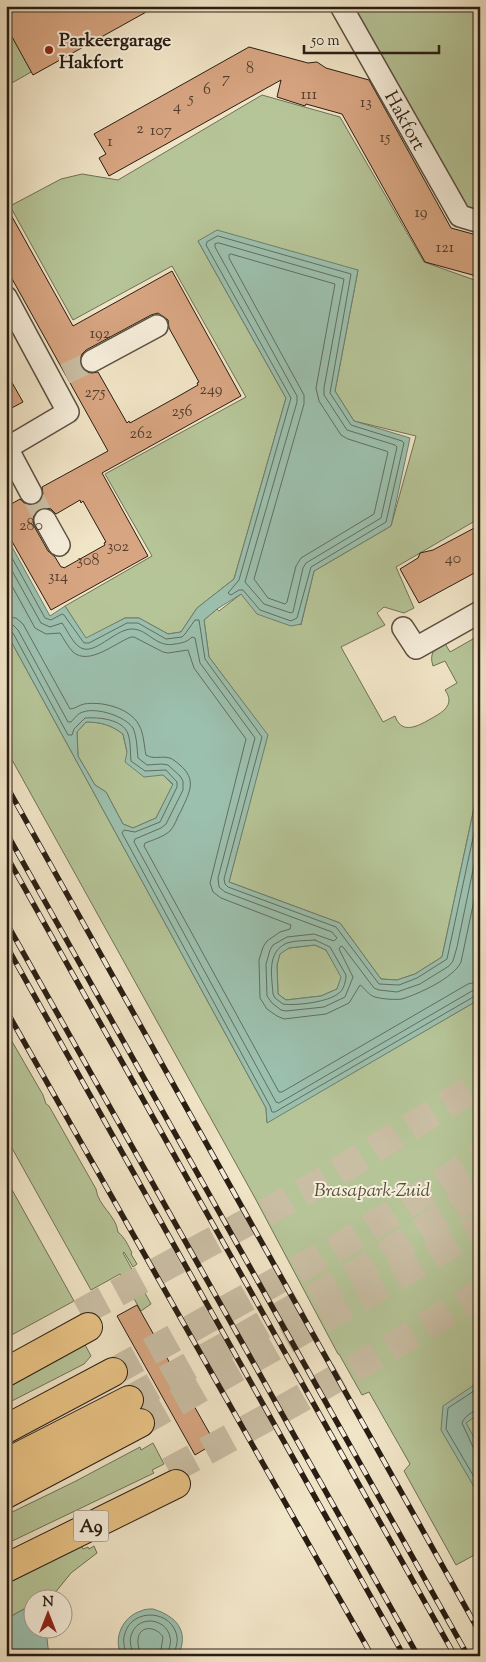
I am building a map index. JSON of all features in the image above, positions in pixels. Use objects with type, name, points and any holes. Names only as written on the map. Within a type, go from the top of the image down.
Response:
[{"type":"highway","points":[[6,1355],[84,1320],[6,1372]]},
{"type":"highway","points":[[6,1429],[113,1372]]},
{"type":"highway","points":[[6,1463],[134,1412],[6,1494]]},
{"type":"highway","name":"A9","points":[[6,1551],[172,1478],[6,1568]]},
{"type":"street","name":"Hakfort","points":[[341,6],[460,216],[480,222]]},
{"type":"street","points":[[6,297],[58,377],[68,412],[7,448],[31,493]]},
{"type":"street","points":[[92,361],[157,326]]},
{"type":"street","points":[[45,520],[59,545]]},
{"type":"street","points":[[403,628],[416,648],[480,612]]},
{"type":"green space","points":[[351,6],[480,6],[480,210],[465,206]]},
{"type":"green space","points":[[6,24],[33,71],[10,84],[6,77]]},
{"type":"green space","points":[[262,95],[340,117],[424,262],[480,282],[480,518],[396,567],[414,608],[404,613],[384,607],[377,613],[385,625],[341,647],[383,722],[395,716],[401,725],[408,728],[422,723],[444,710],[449,701],[445,690],[457,683],[445,661],[433,666],[432,655],[435,649],[443,640],[450,652],[480,635],[480,780],[442,957],[415,974],[397,980],[381,979],[340,923],[229,882],[267,735],[209,657],[204,620],[217,609],[219,611],[241,594],[301,625],[314,571],[391,526],[416,436],[354,421],[335,391],[358,270],[198,241],[286,398],[234,579],[197,608],[181,632],[168,634],[139,618],[125,618],[86,639],[65,606],[152,556],[105,474],[246,397],[172,266],[73,320],[10,206],[61,179],[82,174],[118,180]]},
{"type":"green space","name":"Brasapark-Zuid","points":[[6,632],[266,1108],[267,1122],[480,999],[480,1552],[456,1565],[404,1471],[410,1464],[369,1392],[362,1395],[338,1354],[255,1198],[6,749]]},
{"type":"green space","points":[[86,722],[106,725],[123,734],[127,752],[163,775],[173,785],[156,818],[133,828],[123,824],[106,792],[95,785],[78,756],[77,732]]},
{"type":"green space","points":[[315,945],[326,950],[342,977],[337,989],[321,996],[286,1000],[278,994],[277,965],[280,953],[289,948]]},
{"type":"green space","points":[[6,1031],[96,1189],[97,1195],[114,1220],[118,1232],[132,1253],[137,1264],[133,1267],[123,1253],[151,1304],[141,1311],[120,1274],[91,1290],[6,1138]]},
{"type":"green space","points":[[6,1179],[74,1301],[6,1338]]},
{"type":"green space","points":[[82,1339],[91,1356],[84,1364],[6,1404],[6,1382]]},
{"type":"green space","points":[[153,1443],[164,1464],[152,1470],[154,1473],[6,1544],[6,1515],[140,1447],[141,1450]]},
{"type":"green space","points":[[81,1545],[83,1549],[88,1547],[89,1549],[94,1546],[97,1553],[71,1573],[57,1590],[22,1590],[22,1610],[6,1619],[6,1582]]},
{"type":"water","points":[[217,230],[358,270],[335,391],[354,421],[410,438],[391,526],[314,571],[301,624],[291,626],[257,614],[241,594],[217,609],[204,620],[209,657],[268,735],[229,882],[340,923],[381,979],[397,980],[415,974],[442,957],[480,780],[480,999],[267,1123],[266,1108],[6,632],[6,536],[50,616],[65,606],[86,638],[125,618],[139,618],[168,634],[181,632],[197,608],[234,579],[286,398],[198,241]],"holes":[[[86,722],[106,725],[123,734],[127,752],[125,762],[144,777],[163,775],[173,784],[156,818],[133,828],[123,824],[106,792],[95,785],[78,756],[77,732]],[[315,945],[326,950],[341,977],[337,989],[321,996],[286,1000],[278,994],[277,965],[280,954],[289,948]]]},
{"type":"water","points":[[480,1381],[480,1413],[466,1423],[480,1448],[480,1497],[441,1430],[443,1406]]},
{"type":"water","points":[[153,1609],[168,1616],[179,1626],[182,1639],[178,1656],[122,1656],[118,1642],[124,1623],[135,1614]]},
{"type":"water","points":[[22,1610],[22,1640],[47,1640],[49,1656],[6,1656],[6,1619]]},
{"type":"building","name":"Parkeergarage Hakfort","points":[[6,6],[157,6],[33,75],[6,26]]},
{"type":"building","points":[[249,47],[308,63],[317,62],[326,68],[369,80],[451,228],[480,236],[480,277],[425,262],[342,114],[306,104],[305,106],[277,97],[281,80],[109,176],[99,158],[106,154],[94,134]]},
{"type":"building","points":[[6,206],[73,326],[172,271],[241,396],[102,473],[148,556],[51,610],[6,531],[6,507],[20,499],[30,505],[37,504],[43,494],[42,487],[108,451],[6,268]],"holes":[[[158,313],[168,320],[169,328],[199,382],[197,383],[198,385],[177,397],[127,423],[98,372],[86,372],[81,367],[80,360],[86,350]],[[80,500],[81,503],[83,501],[106,542],[104,543],[105,545],[64,568],[48,551],[34,526],[33,519],[39,509],[51,509],[56,514]]]},
{"type":"building","points":[[6,372],[23,402],[6,411]]},
{"type":"building","points":[[480,525],[480,570],[419,603],[400,569],[418,558],[420,553],[433,550]]},
{"type":"building","points":[[137,1305],[215,1443],[195,1455],[117,1316]]},
{"type":"tunnel","points":[[65,374],[92,361]]},
{"type":"tunnel","points":[[31,493],[45,520]]},
{"type":"tunnel","points":[[80,1313],[316,1185],[480,1084]]},
{"type":"tunnel","points":[[113,1372],[347,1242],[480,1158]]},
{"type":"tunnel","points":[[129,1400],[362,1270],[480,1191]]},
{"type":"tunnel","points":[[140,1423],[399,1276],[480,1227]]},
{"type":"tunnel","points":[[169,1471],[326,1385],[480,1293]]},
{"type":"railway","points":[[6,785],[480,1633]]},
{"type":"railway","points":[[6,832],[468,1656]]},
{"type":"railway","points":[[6,855],[455,1656]]},
{"type":"railway","points":[[6,922],[418,1656]]},
{"type":"railway","points":[[6,945],[404,1656]]},
{"type":"railway","points":[[6,1010],[372,1656]]},
{"type":"place","name":"Parkeergarage Hakfort","points":[[49,50]]}]
